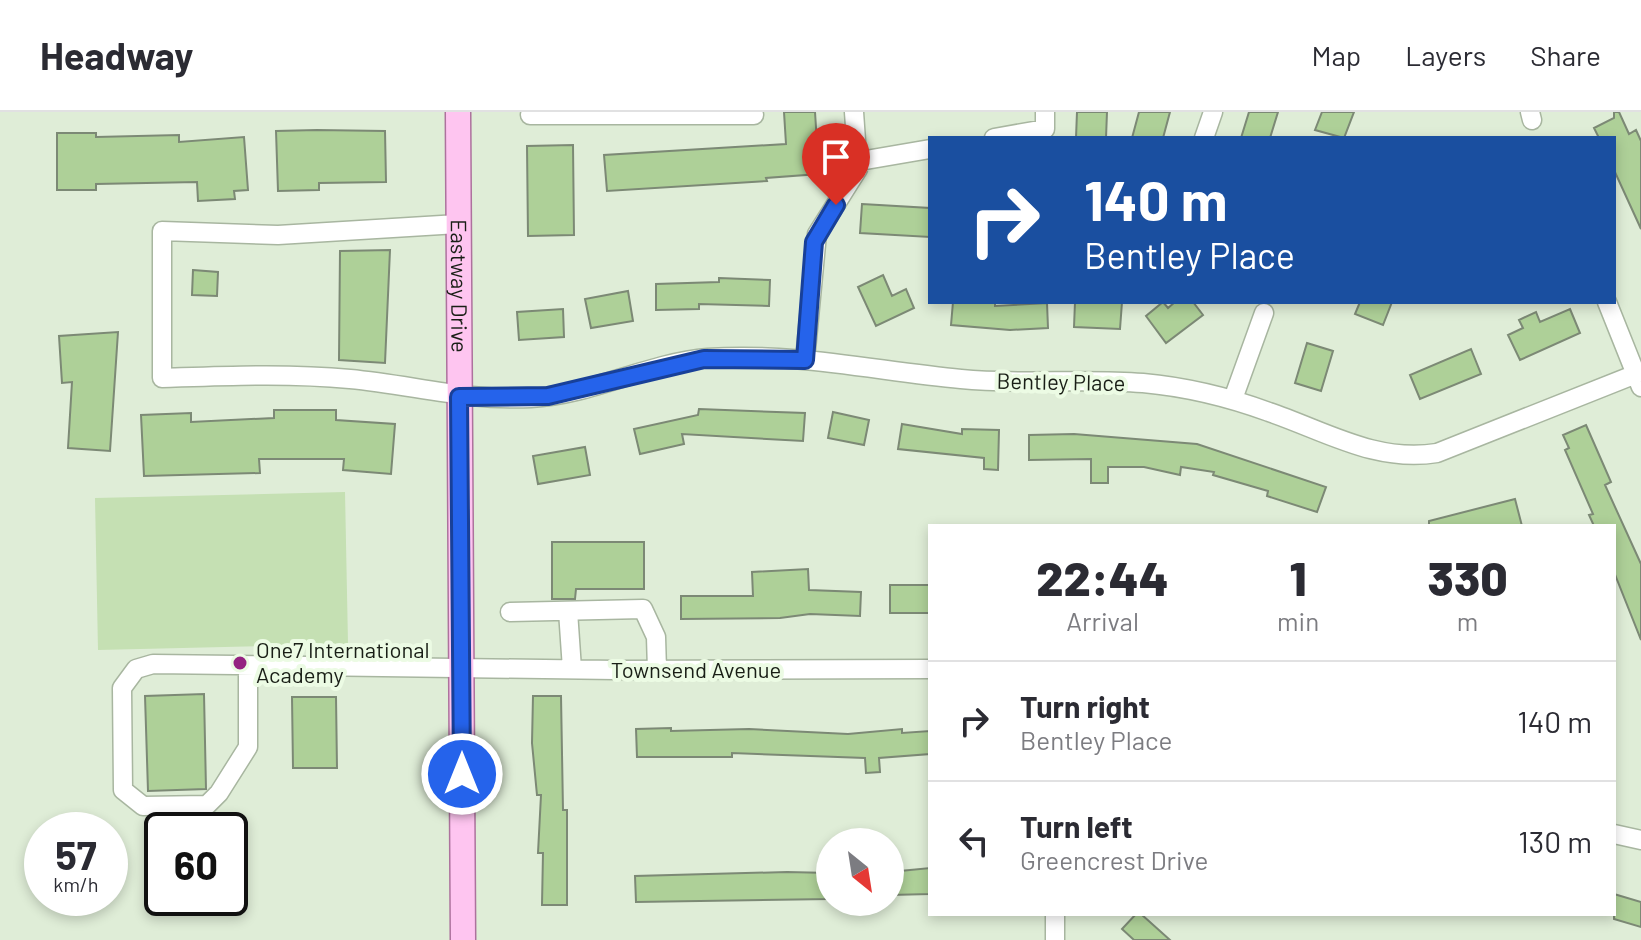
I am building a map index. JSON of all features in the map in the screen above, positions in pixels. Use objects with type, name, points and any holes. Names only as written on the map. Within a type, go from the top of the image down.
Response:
[{"type":"main road","name":"Eastway Drive","points":[[458,112],[463,940]]},
{"type":"street","points":[[1005,136],[1045,129],[1045,112]]},
{"type":"street","points":[[1205,136],[1213,112]]},
{"type":"street","points":[[530,115],[754,115]]},
{"type":"street","points":[[805,360],[817,234],[860,161],[854,115]]},
{"type":"street","points":[[860,161],[928,149]]},
{"type":"street","name":"Bentley Place","points":[[458,224],[278,235],[162,231],[162,378],[302,374],[356,379],[459,397],[548,396],[704,359],[805,360],[979,380],[1162,385],[1233,399],[1366,449],[1413,457],[1437,453],[1639,378]]},
{"type":"street","points":[[1608,304],[1639,378]]},
{"type":"street","points":[[1233,399],[1264,313]]},
{"type":"street","points":[[510,612],[643,609],[656,637],[657,670]]},
{"type":"street","points":[[568,611],[572,669]]},
{"type":"street","points":[[153,664],[248,667],[248,747],[231,769],[219,793],[207,805],[143,806],[123,790],[122,688],[136,669],[153,664]]},
{"type":"street","name":"Townsend Avenue","points":[[248,667],[928,669]]},
{"type":"street","points":[[1616,834],[1641,840]]},
{"type":"street","points":[[1055,916],[1055,940]]},
{"type":"green space","points":[[345,492],[348,644],[98,650],[95,498]]},
{"type":"building","points":[[784,112],[815,112],[819,174],[766,178],[767,181],[607,191],[604,155],[786,144]]},
{"type":"building","points":[[1077,112],[1107,112],[1106,136],[1076,136]]},
{"type":"building","points":[[1139,112],[1170,112],[1164,136],[1133,136]]},
{"type":"building","points":[[1249,112],[1278,112],[1271,136],[1242,136]]},
{"type":"building","points":[[1322,112],[1354,112],[1345,136],[1315,130]]},
{"type":"building","points":[[1614,112],[1619,112],[1629,134],[1636,130],[1641,141],[1641,229],[1616,174],[1616,136],[1598,136],[1594,128],[1614,118]]},
{"type":"building","points":[[276,131],[385,131],[386,182],[319,183],[319,190],[278,191]]},
{"type":"building","points":[[57,133],[96,133],[96,137],[179,135],[179,142],[244,137],[248,190],[234,191],[235,199],[198,201],[197,182],[96,184],[96,190],[57,190]]},
{"type":"building","points":[[573,145],[574,235],[528,236],[527,146]]},
{"type":"building","points":[[862,204],[928,208],[928,237],[860,233]]},
{"type":"building","points":[[390,250],[385,363],[339,360],[340,251]]},
{"type":"building","points":[[193,270],[218,272],[217,296],[192,295]]},
{"type":"building","points":[[883,275],[892,296],[906,289],[914,308],[876,326],[858,287]]},
{"type":"building","points":[[719,278],[770,280],[769,306],[699,304],[699,309],[656,310],[656,284],[719,282]]},
{"type":"building","points":[[628,291],[633,321],[591,328],[585,299]]},
{"type":"building","points":[[953,304],[1047,304],[1048,328],[1010,330],[951,325]]},
{"type":"building","points":[[1075,304],[1122,304],[1120,329],[1074,327]]},
{"type":"building","points":[[1161,304],[1168,308],[1173,304],[1195,304],[1203,315],[1166,343],[1146,316]]},
{"type":"building","points":[[1359,304],[1391,304],[1383,325],[1355,314]]},
{"type":"building","points":[[563,309],[564,337],[519,340],[517,312]]},
{"type":"building","points":[[1570,309],[1580,333],[1520,360],[1508,335],[1523,328],[1519,320],[1536,312],[1540,322]]},
{"type":"building","points":[[118,332],[110,451],[68,448],[72,382],[62,383],[59,336]]},
{"type":"building","points":[[1307,343],[1333,351],[1321,391],[1295,383]]},
{"type":"building","points":[[1471,349],[1481,374],[1420,399],[1410,375]]},
{"type":"building","points":[[699,409],[805,413],[803,441],[682,434],[684,444],[640,454],[634,429],[698,415]]},
{"type":"building","points":[[274,410],[336,410],[336,420],[395,424],[391,474],[343,470],[344,459],[259,459],[260,473],[144,476],[141,415],[191,413],[191,422],[274,418]]},
{"type":"building","points":[[833,412],[869,420],[864,445],[828,438]]},
{"type":"building","points":[[902,424],[962,434],[962,429],[999,430],[998,470],[984,469],[984,458],[898,449]]},
{"type":"building","points":[[1586,425],[1611,482],[1605,485],[1641,564],[1641,640],[1616,577],[1616,524],[1593,524],[1589,515],[1593,514],[1565,450],[1569,448],[1563,435]]},
{"type":"building","points":[[1074,434],[1197,444],[1326,487],[1317,512],[1267,496],[1268,491],[1213,475],[1214,472],[1181,467],[1180,475],[1144,467],[1108,467],[1108,483],[1091,483],[1091,459],[1029,460],[1029,435]]},
{"type":"building","points":[[585,447],[590,475],[538,484],[533,456]]},
{"type":"building","points":[[1515,499],[1521,524],[1429,524],[1429,521]]},
{"type":"building","points":[[552,542],[644,542],[644,589],[576,589],[575,599],[552,599]]},
{"type":"building","points":[[808,569],[809,590],[861,592],[860,616],[810,614],[780,618],[681,619],[681,596],[753,596],[752,572]]},
{"type":"building","points":[[890,585],[928,585],[928,613],[890,613]]},
{"type":"building","points":[[204,694],[206,789],[148,791],[145,696]]},
{"type":"building","points":[[533,696],[561,696],[563,810],[567,810],[567,905],[542,905],[543,853],[538,853],[541,795],[537,795],[532,743]]},
{"type":"building","points":[[292,697],[336,697],[337,768],[293,768]]},
{"type":"building","points":[[636,729],[749,729],[848,734],[902,729],[902,733],[928,731],[928,754],[879,758],[880,772],[866,773],[865,758],[732,753],[732,757],[637,757]]},
{"type":"building","points":[[928,868],[928,894],[904,895],[904,871]]},
{"type":"building","points":[[816,873],[816,899],[636,902],[635,876]]},
{"type":"building","points":[[1616,895],[1641,902],[1641,927],[1614,919]]},
{"type":"building","points":[[1134,916],[1143,916],[1170,940],[1134,940],[1122,929]]},
{"type":"place","name":"One7 International Academy","points":[[240,663]]},
{"type":"route","points":[[462,774],[459,397],[548,396],[588,388],[664,365],[704,359],[765,357],[805,360],[814,242],[836,205]]}]
